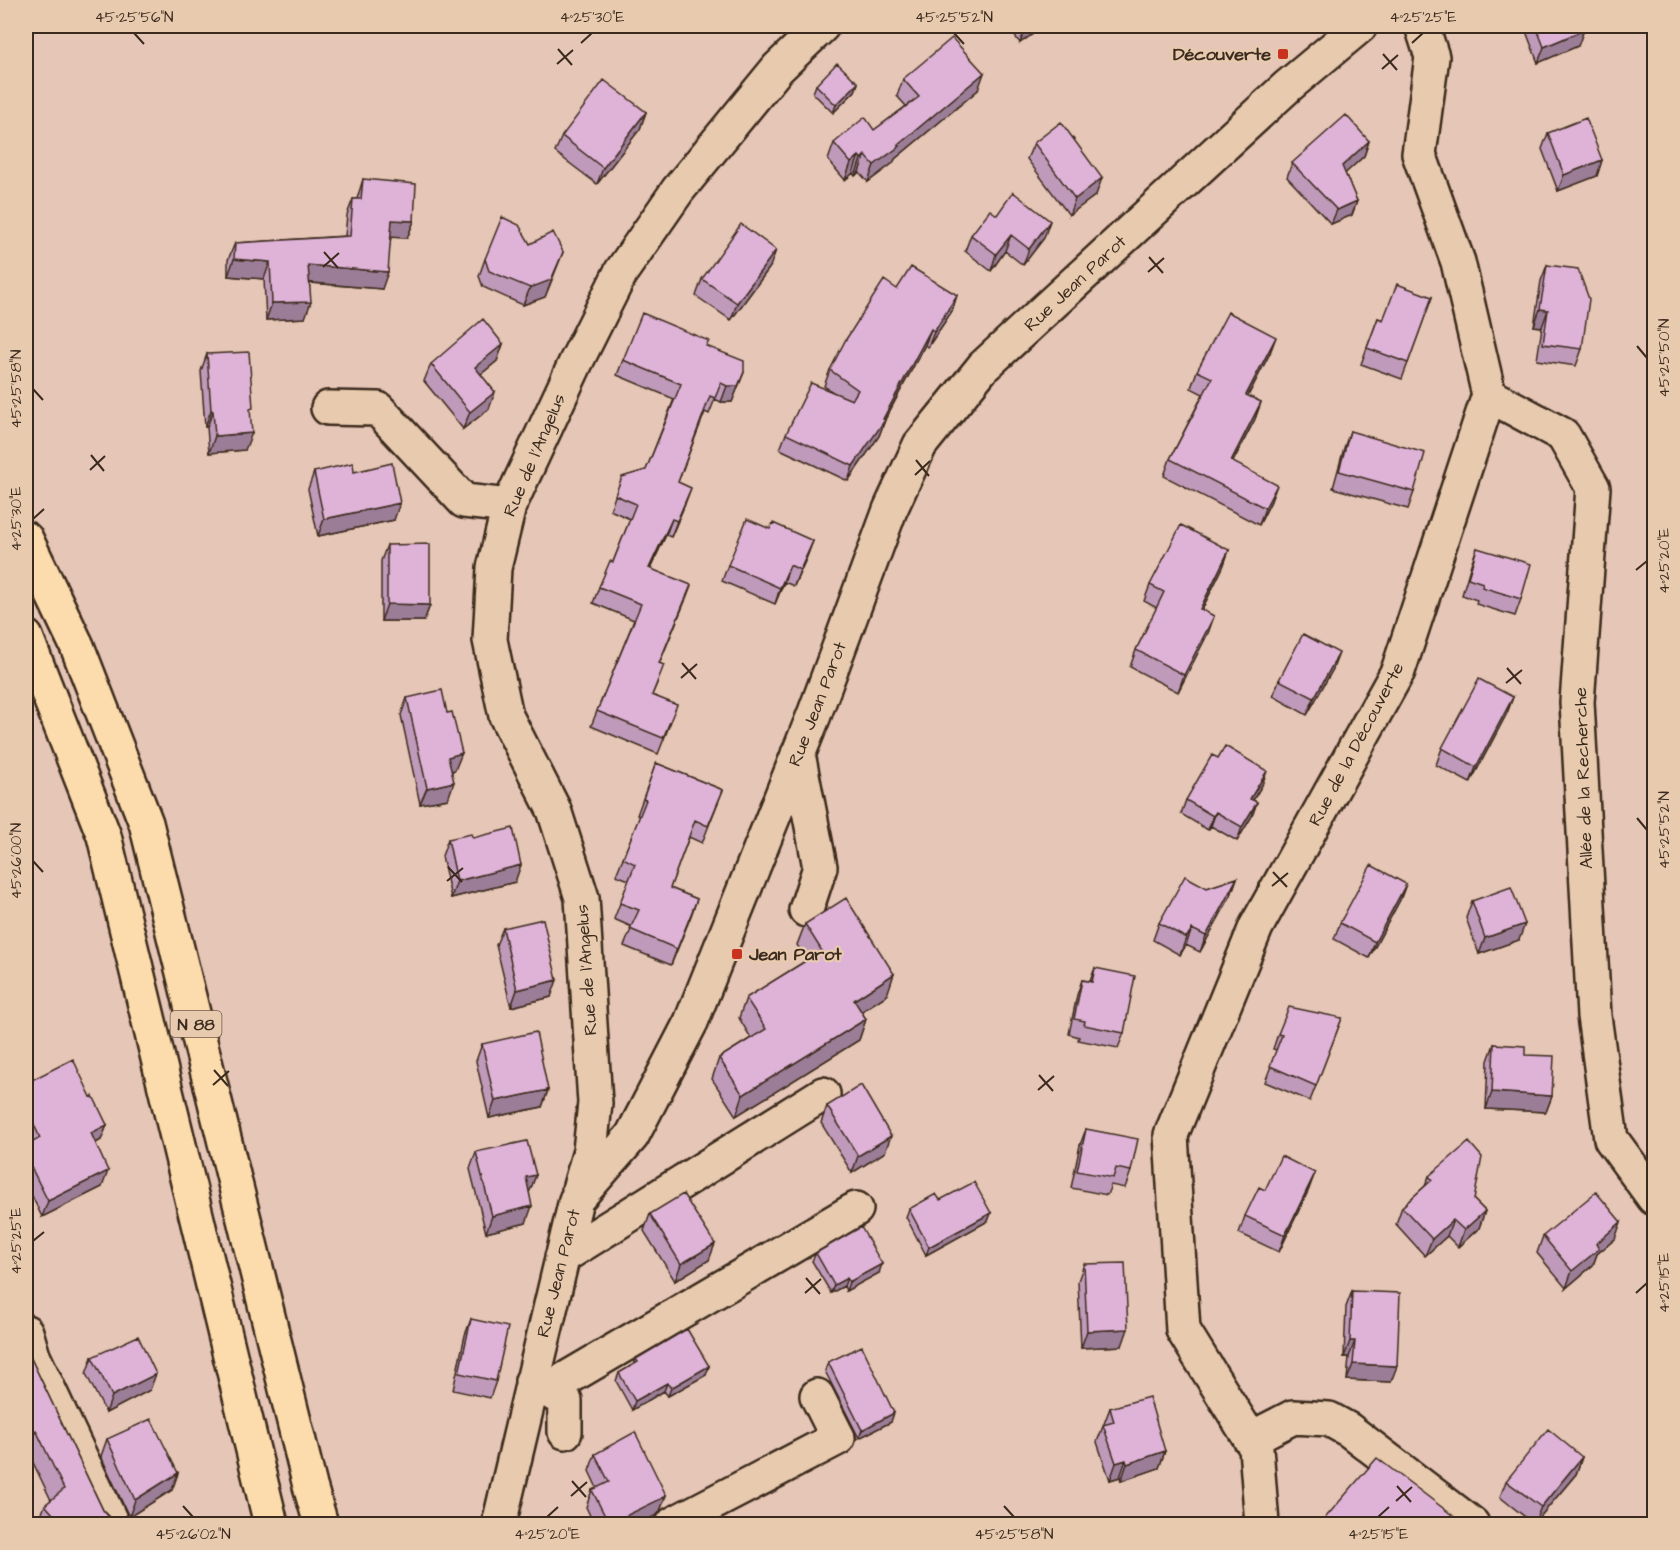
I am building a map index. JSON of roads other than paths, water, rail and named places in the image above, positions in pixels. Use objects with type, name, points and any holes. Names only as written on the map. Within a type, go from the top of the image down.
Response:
[{"type":"highway","name":"N 88","points":[[26,539],[77,646],[146,823],[321,1524]]},
{"type":"highway","name":"N 88","points":[[26,637],[104,836],[272,1524]]},
{"type":"street","name":"Rue de l'Angelus","points":[[576,1200],[590,1151],[595,1103],[582,898],[554,810],[506,716],[490,640],[495,568],[509,506],[576,362],[621,273],[678,190],[778,68],[822,26]]},
{"type":"street","name":"Rue Jean Parot","points":[[499,1524],[540,1385],[562,1257],[576,1200],[632,1136],[678,1049],[704,990],[798,754],[890,510],[920,445],[983,367],[1287,86],[1360,26]]},
{"type":"street","points":[[1422,26],[1432,57],[1419,154],[1458,261],[1489,395]]},
{"type":"street","name":"Allée de la Recherche","points":[[1489,395],[1563,435],[1593,488],[1577,702],[1594,1016],[1611,1139],[1654,1198]]},
{"type":"street","name":"Rue de la Découverte","points":[[1262,1524],[1256,1448],[1183,1330],[1172,1135],[1256,927],[1398,670],[1489,395]]},
{"type":"street","points":[[328,408],[378,409],[464,501],[509,506]]},
{"type":"street","points":[[798,754],[820,867],[806,910]]},
{"type":"street","points":[[562,1257],[823,1094]]},
{"type":"street","points":[[565,1432],[565,1401],[540,1385],[856,1209]]},
{"type":"street","points":[[28,1347],[112,1524]]},
{"type":"street","points":[[673,1524],[838,1438],[817,1396]]},
{"type":"street","points":[[1251,1439],[1293,1417],[1329,1419],[1349,1430],[1472,1524]]},
{"type":"place","name":"Découverte","points":[[1283,54]]},
{"type":"place","name":"Jean Parot","points":[[737,954]]}]
